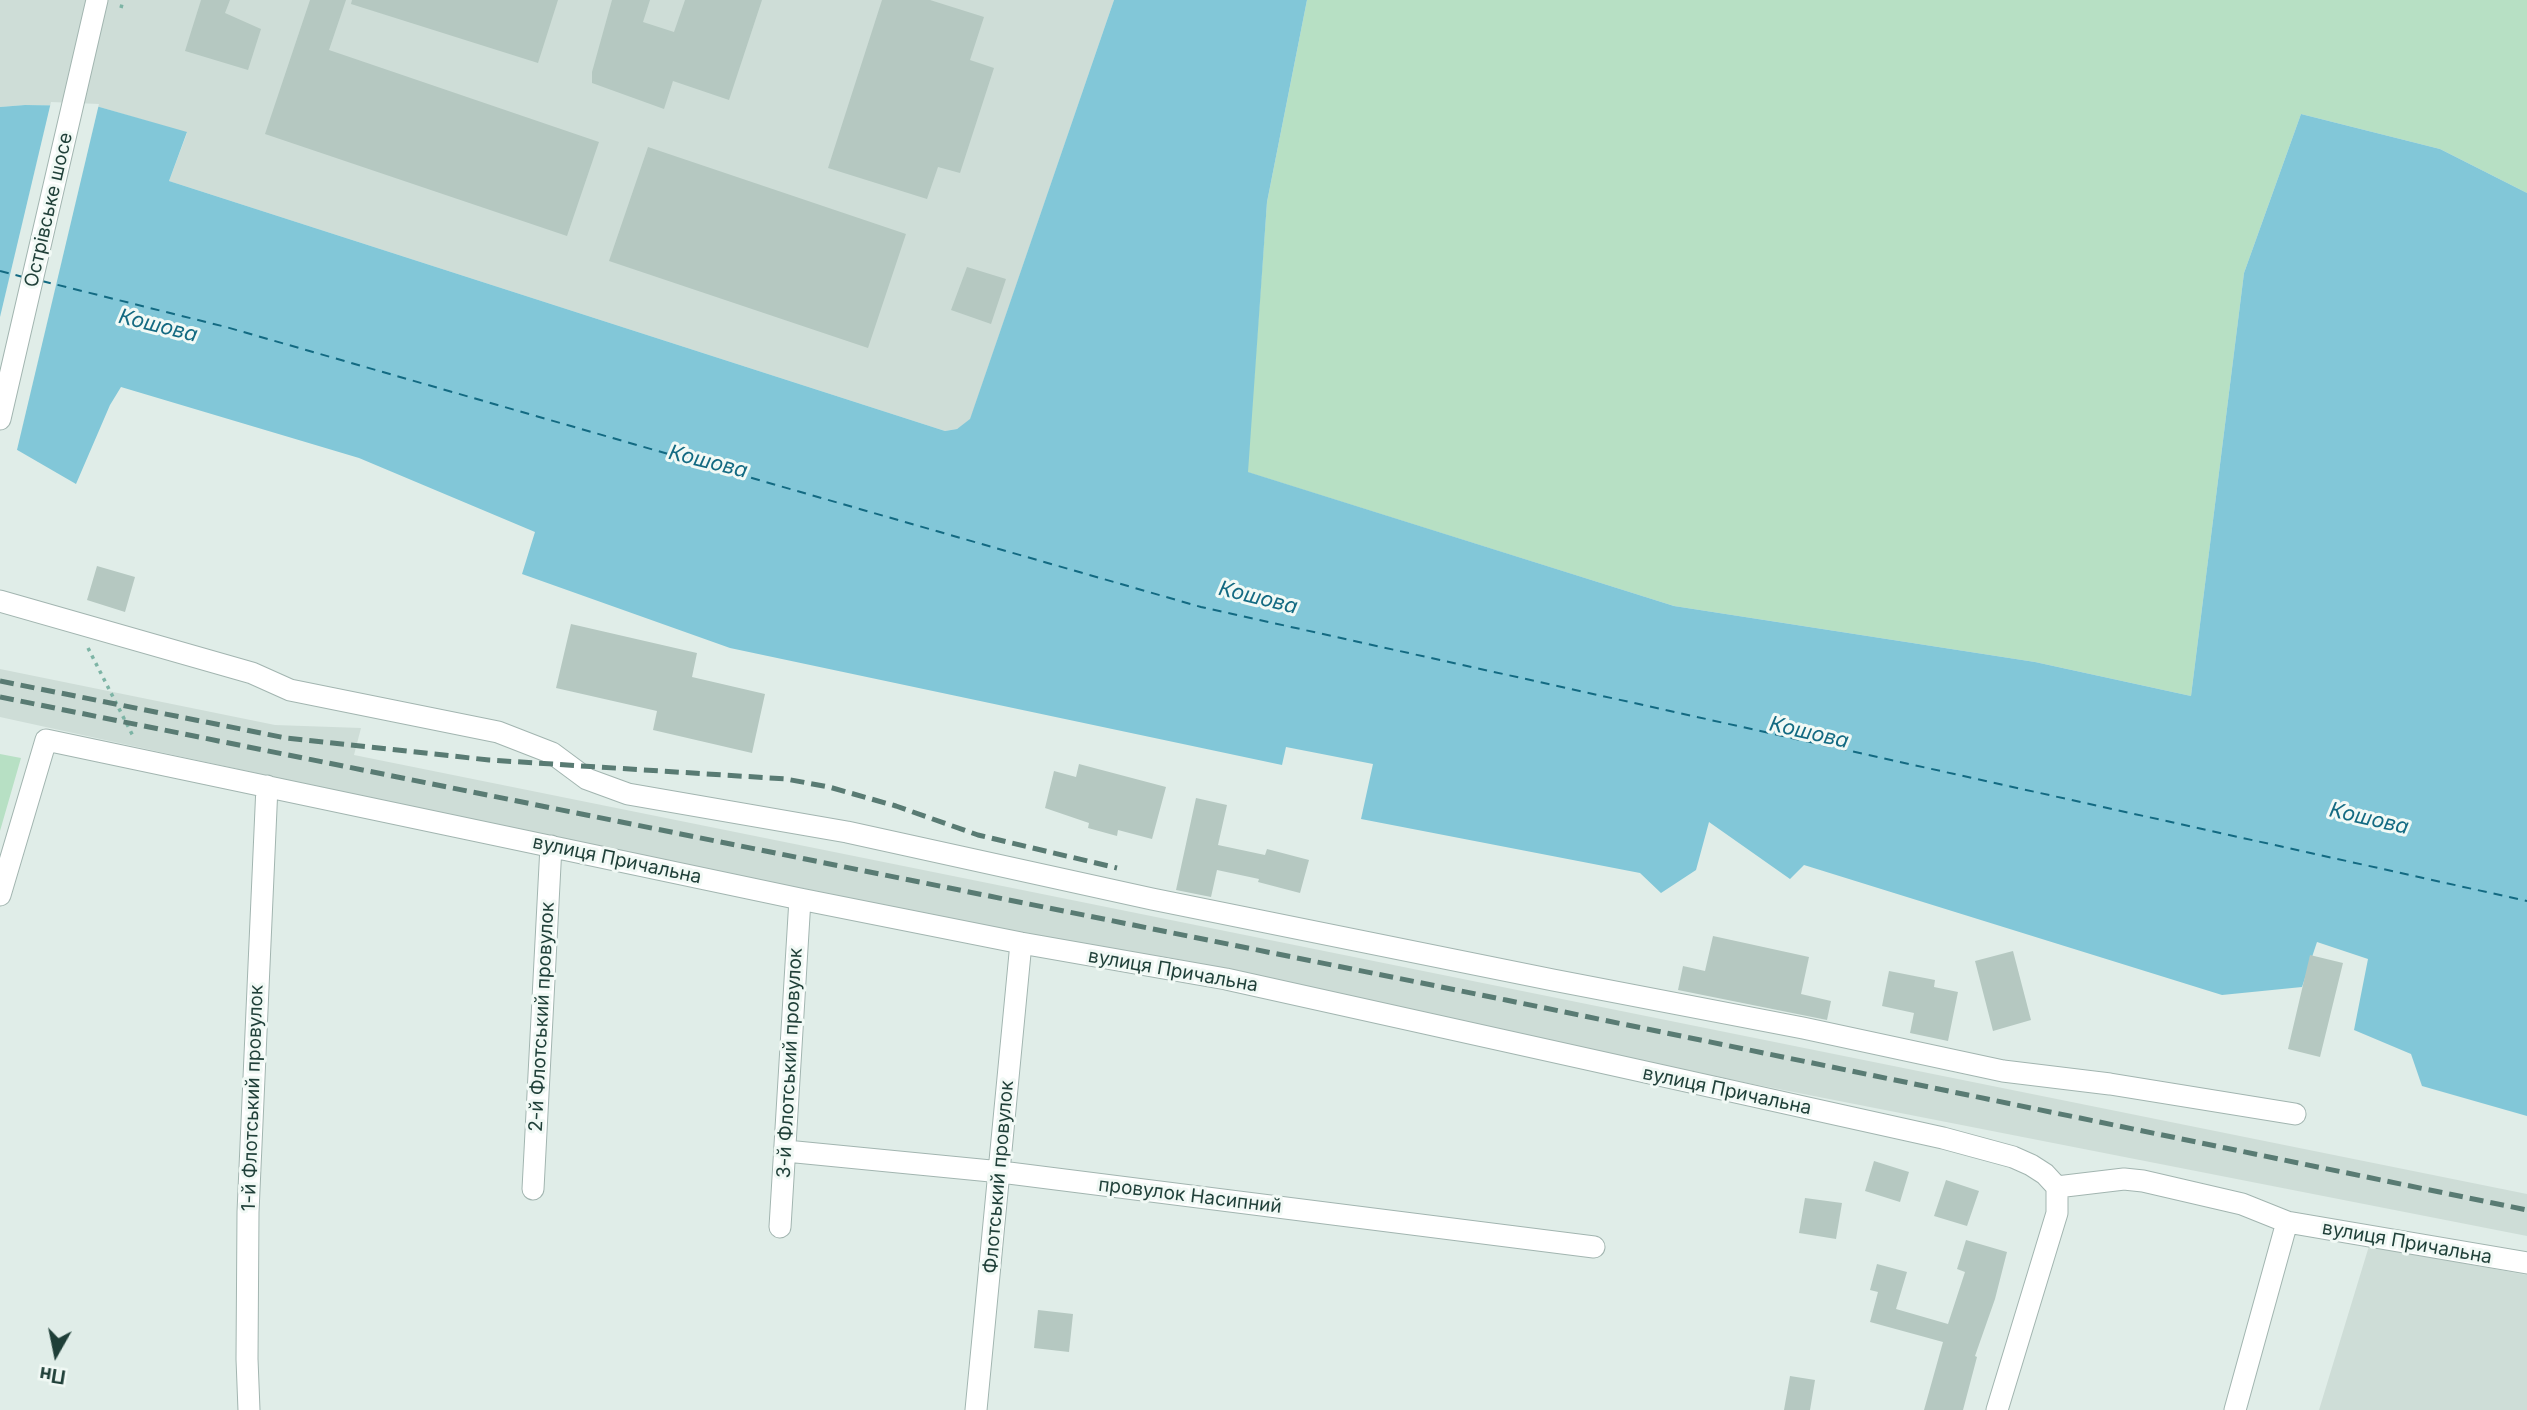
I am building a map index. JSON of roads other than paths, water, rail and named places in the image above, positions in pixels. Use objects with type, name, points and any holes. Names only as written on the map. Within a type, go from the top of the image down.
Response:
[{"type":"street","name":"Острівське шосе","points":[[0,419],[97,1]]},
{"type":"street","points":[[0,601],[252,673],[290,690],[498,732],[552,753],[587,779],[628,794],[847,832],[1152,899],[1553,981],[1803,1028],[2003,1072],[2110,1084],[2295,1114]]},
{"type":"street","name":"вулиця Причальна","points":[[0,895],[46,740],[800,899],[1021,943],[1226,979],[1943,1138],[2013,1157],[2045,1174],[2057,1187],[2124,1179],[2143,1181],[2242,1204],[2287,1222],[2527,1263]]},
{"type":"street","name":"1-й Флотський провулок","points":[[249,1410],[248,1212],[267,786]]},
{"type":"street","name":"2-й Флотський провулок","points":[[533,1189],[551,846]]},
{"type":"street","name":"3-й Флотський провулок","points":[[780,1227],[800,899]]},
{"type":"street","name":"Флотський провулок","points":[[976,1410],[1021,943]]},
{"type":"street","name":"провулок Насипний","points":[[786,1151],[1001,1172],[1594,1247]]},
{"type":"street","points":[[1997,1410],[2057,1213],[2057,1187]]},
{"type":"street","points":[[2235,1410],[2287,1222]]},
{"type":"water","name":"Кошова","points":[[1114,0],[1307,0],[1267,202],[1248,472],[1674,606],[2035,662],[2191,696],[2244,273],[2301,114],[2440,149],[2527,193],[2527,1116],[2422,1086],[2411,1054],[2354,1030],[2368,959],[2317,942],[2302,987],[2222,995],[1804,865],[1790,879],[1709,822],[1696,870],[1661,893],[1640,873],[1361,819],[1373,764],[1286,747],[1282,765],[730,648],[522,574],[535,532],[359,458],[121,387],[110,405],[76,484],[0,440],[0,107],[25,105],[96,106],[187,132],[169,181],[945,431],[957,429],[970,419]]},
{"type":"railway","points":[[0,681],[286,738],[489,760],[786,779],[829,787],[896,806],[978,835],[1117,868]]},
{"type":"railway","points":[[0,697],[1506,1000],[2527,1210]]}]
